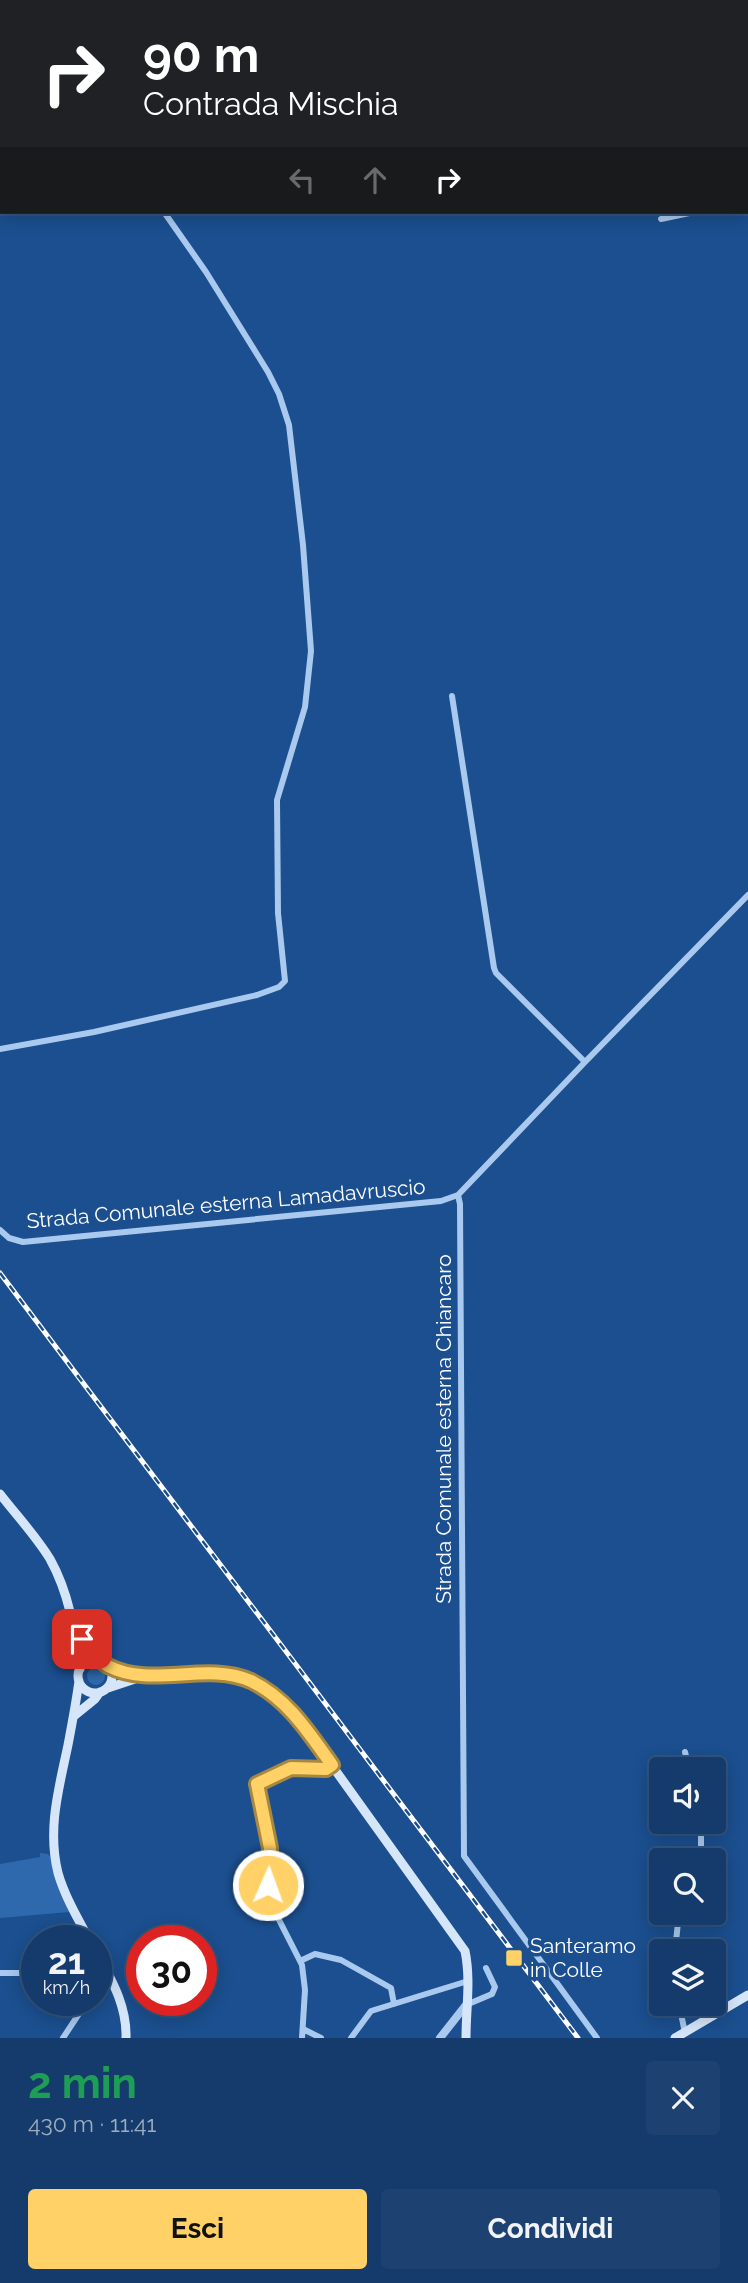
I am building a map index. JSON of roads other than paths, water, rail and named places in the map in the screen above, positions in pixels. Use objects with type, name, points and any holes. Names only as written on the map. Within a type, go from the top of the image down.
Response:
[{"type":"main road","points":[[0,1494],[50,1560],[64,1591],[76,1632],[79,1681],[56,1802],[54,1839],[61,1883],[82,1925]]},
{"type":"main road","points":[[74,1716],[109,1685],[112,1675],[105,1663],[76,1632]]},
{"type":"main road","points":[[80,1669],[92,1660],[149,1675],[224,1673],[250,1681],[287,1706],[461,1943],[465,1951],[468,1981],[466,2038]]},
{"type":"main road","points":[[79,1681],[85,1690],[95,1693],[149,1675]]},
{"type":"main road","points":[[112,1983],[122,2005],[126,2038]]},
{"type":"main road","points":[[675,2038],[748,1995]]},
{"type":"street","points":[[0,1049],[94,1032],[257,995],[279,987],[285,981],[278,913],[277,800],[305,707],[311,651],[289,425],[279,394],[268,372],[165,214]]},
{"type":"street","points":[[661,219],[685,214]]},
{"type":"street","points":[[452,696],[494,968],[585,1062]]},
{"type":"street","points":[[458,1195],[747,899]]},
{"type":"street","name":"Strada Comunale esterna Lamadavruscio","points":[[1,1230],[16,1241],[34,1241],[441,1201],[458,1195]]},
{"type":"street","name":"Strada Comunale esterna Chiancaro","points":[[458,1195],[461,1230],[464,1856],[597,2038]]},
{"type":"street","points":[[685,1752],[686,1757]]},
{"type":"street","points":[[302,2038],[305,1990],[301,1963],[269,1895],[270,1848],[257,1784],[291,1768],[326,1769],[332,1765]]},
{"type":"street","points":[[301,1963],[314,1954],[341,1960],[391,1988],[394,2004]]},
{"type":"street","points":[[440,2038],[466,2005],[492,1994],[495,1987],[486,1968]]},
{"type":"street","points":[[0,1973],[21,1973]]},
{"type":"street","points":[[351,2038],[371,2011],[468,1981]]},
{"type":"street","points":[[63,2038],[77,2016]]},
{"type":"street","points":[[681,2016],[685,2033]]},
{"type":"street","points":[[303,2029],[321,2038]]},
{"type":"railway","points":[[0,1273],[578,2038]]},
{"type":"place","name":"Santeramo in Colle","points":[[514,1958]]}]
